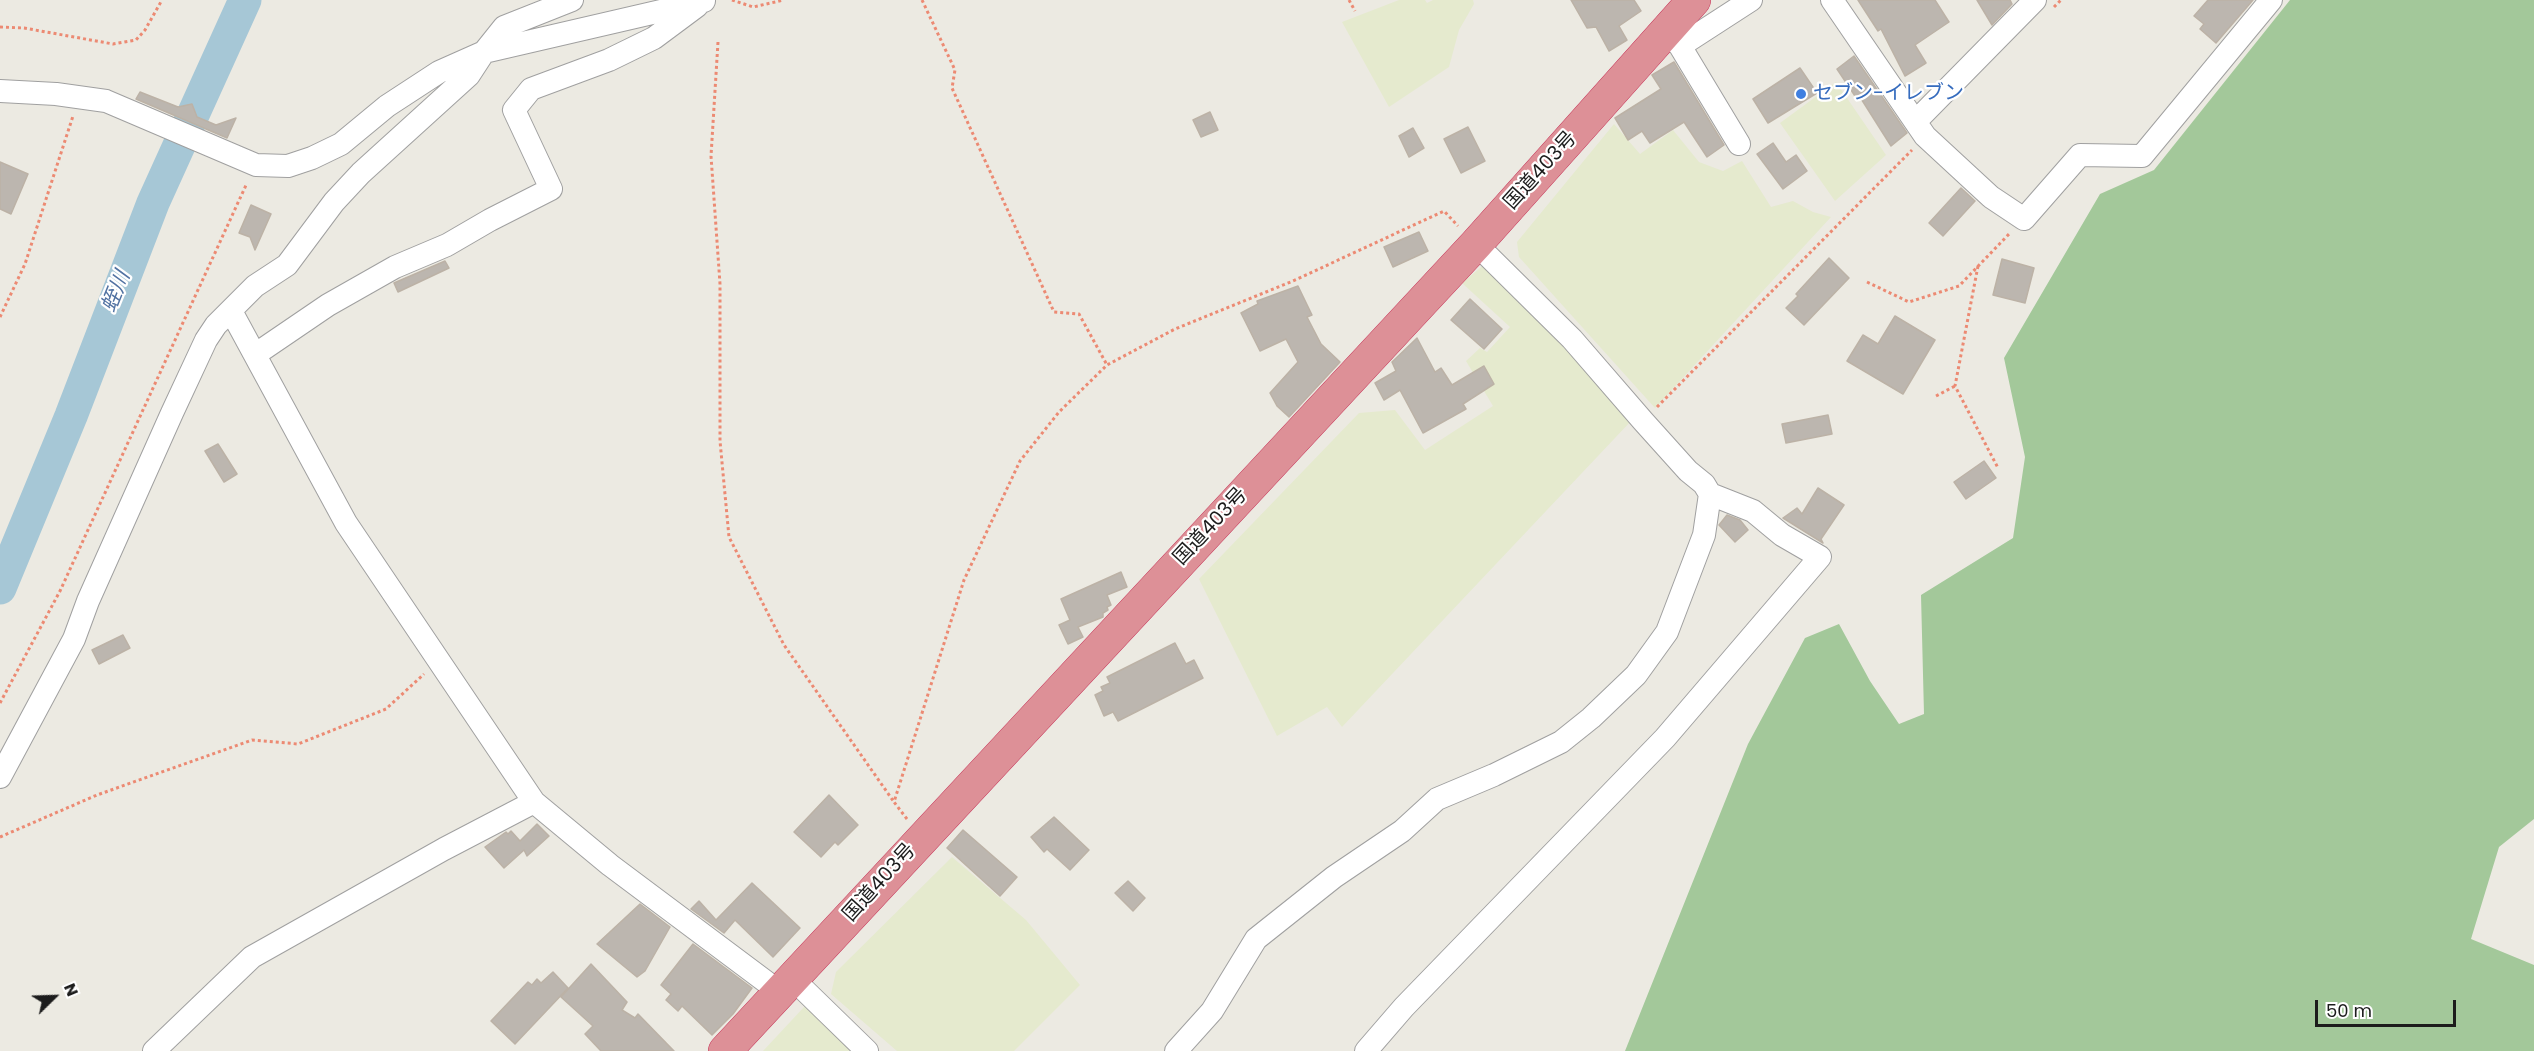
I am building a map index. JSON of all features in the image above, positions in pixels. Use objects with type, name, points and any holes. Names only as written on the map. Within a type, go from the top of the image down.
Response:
[{"type":"highway","name":"国道403号","points":[[725,1051],[1476,244],[1673,38],[1694,0]]},
{"type":"street","points":[[0,777],[74,639],[88,601],[206,340],[216,325],[255,286],[287,265],[334,202],[361,173],[469,75],[504,27],[572,0]]},
{"type":"street","points":[[1739,144],[1673,38],[1751,0]]},
{"type":"street","points":[[1832,0],[1921,129],[1990,196],[2024,219],[2080,155],[2142,156],[2271,0]]},
{"type":"street","points":[[0,90],[106,101],[256,165],[288,166],[312,158],[341,144],[387,106],[430,78],[484,52],[705,1]]},
{"type":"street","points":[[256,354],[328,305],[395,267],[447,245],[550,189],[514,110],[531,89],[609,60],[654,38],[705,1]]},
{"type":"street","points":[[1921,129],[2044,4]]},
{"type":"street","points":[[1366,1051],[1404,1007],[1665,738],[1820,557],[1782,535],[1753,511],[1710,494],[1704,484],[1688,471],[1572,339],[1476,244]]},
{"type":"street","points":[[231,311],[346,523],[534,802],[610,865],[787,986],[867,1051]]},
{"type":"street","points":[[1176,1051],[1212,1011],[1256,939],[1334,877],[1402,831],[1437,799],[1494,775],[1561,742],[1591,718],[1636,675],[1667,632],[1704,535],[1710,494]]},
{"type":"street","points":[[154,1051],[252,957],[444,849],[534,802]]},
{"type":"path","points":[[0,27],[24,28],[113,44],[136,39],[145,30],[162,0]]},
{"type":"path","points":[[732,0],[753,7],[784,0]]},
{"type":"path","points":[[922,0],[955,70],[952,88],[1054,312],[1079,314],[1107,365]]},
{"type":"path","points":[[1349,0],[1355,11]]},
{"type":"path","points":[[2044,4],[2061,0]]},
{"type":"path","points":[[718,42],[711,156],[720,284],[720,441],[729,537],[784,645],[921,838]]},
{"type":"path","points":[[0,317],[25,264],[80,98]]},
{"type":"path","points":[[1643,421],[1921,129]]},
{"type":"path","points":[[0,703],[60,591],[256,165]]},
{"type":"path","points":[[894,802],[964,580],[1020,461],[1059,412],[1107,365],[1175,329],[1293,281],[1444,211],[1476,244]]},
{"type":"path","points":[[1867,282],[1908,302],[1959,286],[2024,219]]},
{"type":"path","points":[[1978,266],[1954,386],[1998,468]]},
{"type":"path","points":[[1936,396],[1954,386]]},
{"type":"path","points":[[0,837],[97,795],[252,740],[298,744],[386,709],[438,660]]},
{"type":"green space","points":[[1399,0],[1425,0],[1427,3],[1433,0],[1473,0],[1474,4],[1459,30],[1449,67],[1389,107],[1342,22]]},
{"type":"green space","points":[[2290,0],[2534,0],[2534,819],[2499,847],[2471,939],[2534,965],[2534,1051],[1625,1051],[1748,744],[1805,638],[1839,624],[1870,681],[1899,724],[1924,714],[1921,595],[2013,538],[2025,457],[2004,358],[2100,194],[2154,170]]},
{"type":"green space","points":[[1836,82],[1886,155],[1835,201],[1780,123]]},
{"type":"green space","points":[[1614,124],[1640,154],[1673,130],[1699,162],[1723,171],[1742,161],[1771,207],[1793,201],[1813,212],[1831,217],[1655,408],[1519,257],[1517,242]]},
{"type":"green space","points":[[1485,264],[1569,345],[1632,420],[1342,727],[1327,707],[1277,736],[1199,579],[1359,413],[1395,410],[1425,450],[1493,406],[1466,361],[1480,348],[1487,352],[1510,327],[1462,283]]},
{"type":"green space","points":[[952,857],[1026,920],[1080,985],[1014,1051],[897,1051],[831,994],[836,972]]},
{"type":"green space","points":[[805,1006],[864,1051],[763,1051]]},
{"type":"building","points":[[1571,0],[1634,0],[1641,11],[1619,26],[1627,40],[1609,51],[1596,27],[1587,28]]},
{"type":"building","points":[[1858,0],[1935,0],[1949,22],[1915,45],[1926,63],[1905,76],[1881,29],[1878,31]]},
{"type":"building","points":[[1977,0],[2010,0],[2012,4],[1992,25]]},
{"type":"building","points":[[2208,0],[2253,0],[2216,43],[2200,29],[2204,24],[2194,16]]},
{"type":"building","points":[[1854,56],[1907,133],[1891,146],[1860,97],[1857,99],[1837,69]]},
{"type":"building","points":[[1674,62],[1724,145],[1707,157],[1684,122],[1650,143],[1642,131],[1628,140],[1615,118],[1661,89],[1652,75]]},
{"type":"building","points":[[1800,68],[1817,93],[1768,123],[1753,99]]},
{"type":"building","points":[[140,92],[178,107],[192,104],[197,117],[216,125],[236,118],[227,138],[136,99]]},
{"type":"building","points":[[1210,112],[1218,130],[1201,137],[1193,120]]},
{"type":"building","points":[[1468,127],[1485,161],[1461,173],[1444,139]]},
{"type":"building","points":[[1413,128],[1424,148],[1409,157],[1399,136]]},
{"type":"building","points":[[1773,143],[1786,162],[1796,155],[1807,171],[1783,189],[1757,154]]},
{"type":"building","points":[[0,162],[28,174],[11,214],[0,209]]},
{"type":"building","points":[[1961,188],[1975,201],[1943,236],[1929,223]]},
{"type":"building","points":[[251,205],[271,214],[255,250],[250,237],[239,233]]},
{"type":"building","points":[[1419,232],[1428,251],[1393,267],[1384,247]]},
{"type":"building","points":[[1829,258],[1849,278],[1804,325],[1786,308]]},
{"type":"building","points":[[2002,259],[2034,268],[2025,303],[1993,295]]},
{"type":"building","points":[[445,261],[449,268],[398,292],[394,283]]},
{"type":"building","points":[[1298,286],[1312,315],[1307,317],[1321,344],[1340,362],[1289,417],[1277,406],[1270,393],[1298,362],[1286,339],[1260,351],[1241,313],[1258,304],[1257,301]]},
{"type":"building","points":[[1470,299],[1502,329],[1484,349],[1451,320]]},
{"type":"building","points":[[1895,316],[1935,340],[1903,394],[1847,361],[1863,335],[1878,344]]},
{"type":"building","points":[[1417,338],[1435,372],[1441,368],[1452,385],[1484,366],[1494,384],[1463,404],[1466,409],[1423,433],[1400,390],[1384,400],[1375,383],[1396,371],[1392,362]]},
{"type":"building","points":[[1828,415],[1832,434],[1786,443],[1782,424]]},
{"type":"building","points":[[218,444],[237,474],[224,482],[205,451]]},
{"type":"building","points":[[1984,461],[1996,478],[1966,499],[1954,482]]},
{"type":"building","points":[[1818,488],[1844,505],[1821,539],[1823,543],[1783,518],[1797,508],[1802,514]]},
{"type":"building","points":[[1727,515],[1740,520],[1748,530],[1735,542],[1719,525]]},
{"type":"building","points":[[1121,572],[1127,587],[1107,595],[1111,605],[1103,613],[1103,617],[1078,627],[1083,637],[1068,644],[1059,625],[1070,620],[1061,599]]},
{"type":"building","points":[[123,635],[130,648],[99,664],[92,650]]},
{"type":"building","points":[[1175,643],[1186,664],[1194,660],[1203,678],[1118,721],[1113,712],[1104,716],[1095,695],[1103,691],[1101,687],[1110,683],[1107,677]]},
{"type":"building","points":[[829,795],[858,825],[838,845],[835,842],[821,857],[794,832]]},
{"type":"building","points":[[1054,817],[1089,850],[1070,870],[1047,849],[1044,852],[1031,837]]},
{"type":"building","points":[[537,824],[549,836],[527,856],[524,850],[504,868],[485,847],[511,831],[520,841]]},
{"type":"building","points":[[963,830],[1017,877],[1000,896],[947,848]]},
{"type":"building","points":[[1128,881],[1145,898],[1133,911],[1115,893]]},
{"type":"building","points":[[752,883],[800,928],[773,957],[735,920],[724,933],[691,909],[699,901],[716,920]]},
{"type":"building","points":[[640,904],[670,927],[645,971],[637,977],[597,944]]},
{"type":"building","points":[[693,944],[752,988],[733,1014],[712,1035],[682,1006],[678,1011],[666,1000],[671,994],[661,985]]},
{"type":"building","points":[[591,964],[627,1002],[622,1010],[635,1018],[638,1014],[674,1051],[601,1051],[585,1034],[593,1026],[561,997]]},
{"type":"building","points":[[553,972],[568,988],[515,1044],[491,1021],[528,982],[532,985],[537,979],[541,983]]},
{"type":"waterway","name":"蛭川","points":[[0,588],[71,416],[153,203],[245,0]]},
{"type":"place","name":"セブン-イレブン","points":[[1801,94]]}]
